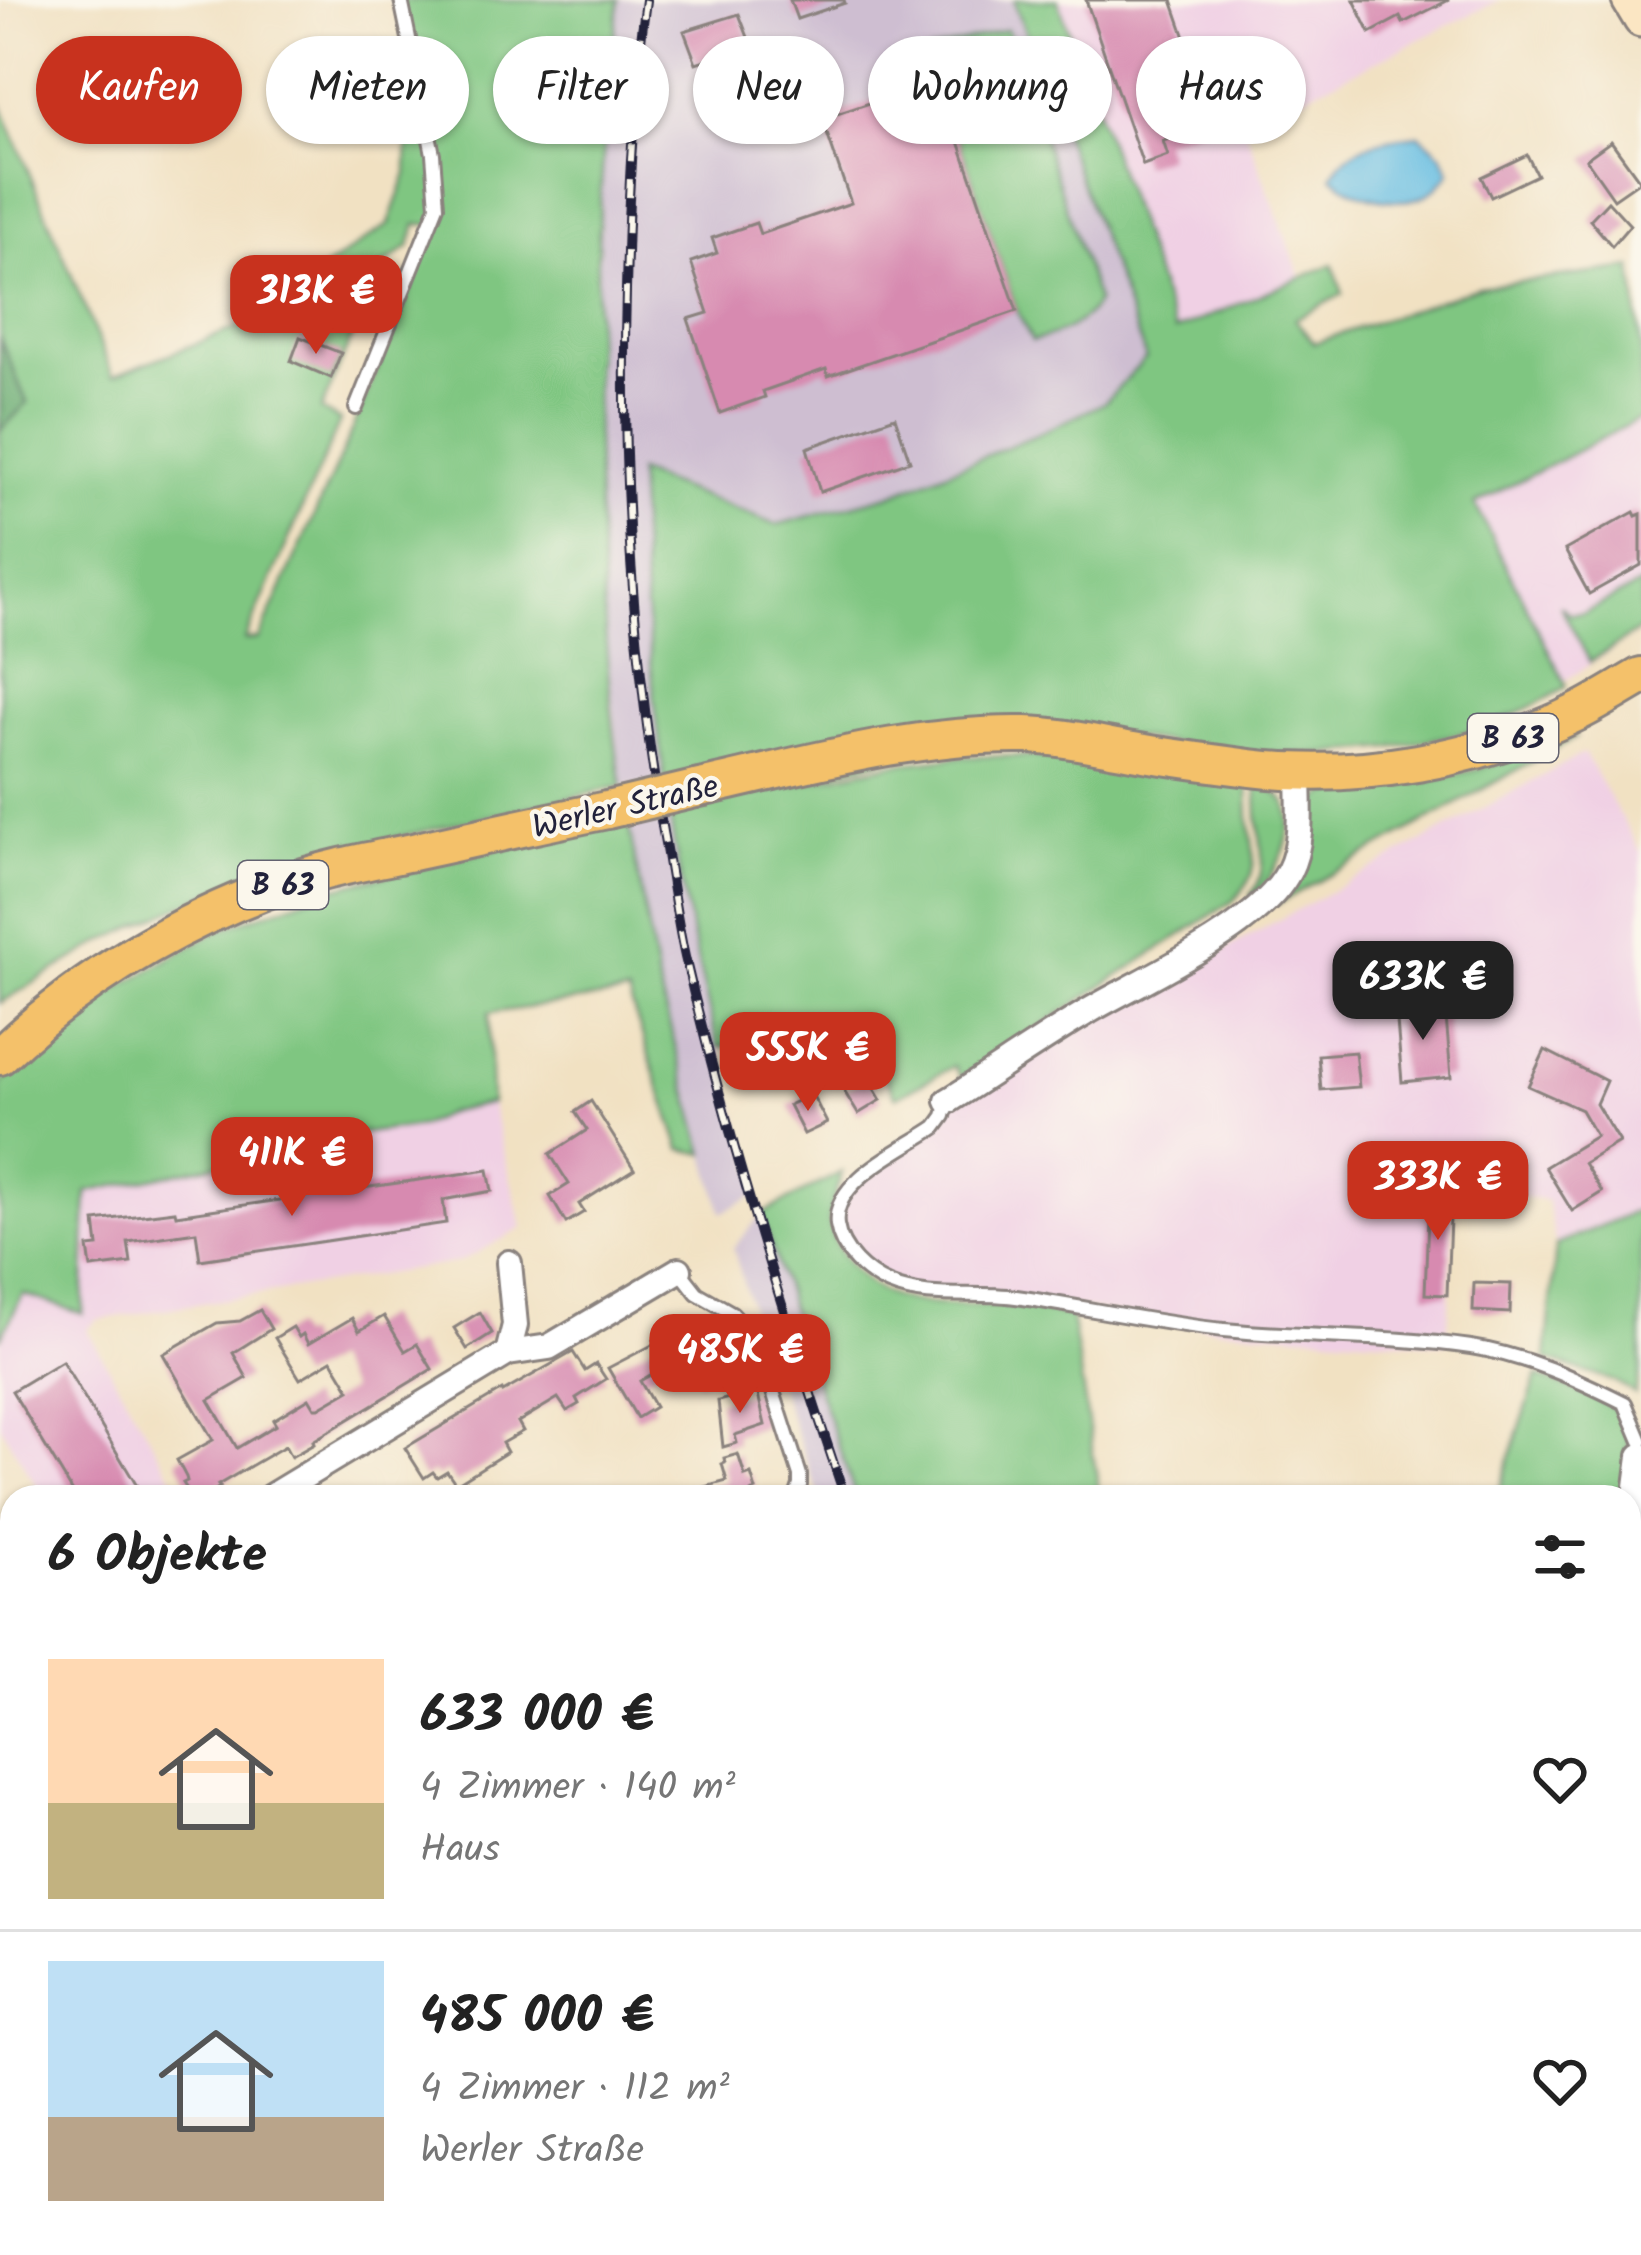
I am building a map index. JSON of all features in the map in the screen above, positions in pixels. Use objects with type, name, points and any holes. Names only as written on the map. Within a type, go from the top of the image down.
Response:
[{"type":"main road","points":[[1629,0],[1641,20]]},
{"type":"main road","name":"Werler Straße","points":[[0,1056],[33,1025],[128,958],[209,914],[346,866],[887,747],[954,737],[1031,735],[1256,769],[1390,766],[1495,744],[1577,712],[1641,676]]},
{"type":"street","points":[[947,1101],[1084,1014],[1221,936],[1270,898],[1289,870],[1298,842],[1299,771]]},
{"type":"street","points":[[508,1353],[515,1324],[509,1263]]},
{"type":"street","points":[[290,1485],[508,1353],[549,1347],[679,1270]]},
{"type":"lane","points":[[356,408],[436,206],[433,154],[401,0]]},
{"type":"lane","points":[[947,1101],[936,1126],[849,1186],[841,1201],[837,1223],[856,1263],[892,1286],[924,1295],[1011,1296],[1222,1330],[1494,1351],[1625,1402],[1641,1441]]},
{"type":"lane","points":[[679,1270],[697,1293],[732,1313],[756,1340],[800,1485]]},
{"type":"shaded area","points":[[619,0],[1016,0],[1027,36],[868,36],[868,144],[1067,144],[1146,358],[1104,403],[1034,436],[890,495],[775,525],[638,472],[656,720],[667,785],[622,786],[606,638],[595,357],[604,144],[669,144],[669,36],[614,36]]},
{"type":"shaded area","points":[[1058,0],[1500,0],[1306,95],[1306,36],[1136,36],[1136,144],[1251,144],[1301,278],[1175,332],[1109,144],[1112,36],[1071,36]]},
{"type":"shaded area","points":[[1641,418],[1641,631],[1565,681],[1474,504]]},
{"type":"shaded area","points":[[1584,753],[1641,852],[1641,1209],[1556,1245],[1547,1201],[1455,1186],[1447,1344],[1222,1329],[1048,1303],[924,1295],[870,1275],[843,1241],[841,1200],[849,1186],[923,1136],[948,1101]]},
{"type":"shaded area","points":[[668,809],[703,984],[759,1193],[722,1213],[658,983],[627,817]]},
{"type":"shaded area","points":[[491,1103],[523,1228],[460,1262],[97,1320],[87,1330],[177,1485],[36,1485],[0,1425],[0,1339],[23,1293],[83,1314],[86,1192],[363,1133],[420,1126],[450,1112]]},
{"type":"shaded area","points":[[762,1214],[852,1485],[816,1485],[757,1328],[733,1248]]},
{"type":"green space","points":[[400,0],[619,0],[615,36],[493,36],[493,144],[604,144],[596,360],[598,504],[611,708],[622,786],[314,856],[209,893],[104,941],[0,1003],[0,431],[27,403],[0,338],[0,102],[113,376],[239,327],[389,224],[407,174],[408,144],[469,144],[469,36],[406,36]],"holes":[[[416,224],[437,225],[259,639],[245,640],[340,421],[321,410],[374,272],[410,246]]]},
{"type":"green space","points":[[1058,0],[1071,36],[1027,36],[1014,1]]},
{"type":"green space","points":[[1007,29],[1009,36],[983,36]]},
{"type":"green space","points":[[960,144],[1045,144],[1097,301],[1078,323],[1032,341],[1017,311]]},
{"type":"green space","points":[[1067,144],[1109,144],[1175,331],[1333,264],[1343,294],[1295,319],[1314,343],[1478,287],[1633,268],[1641,349],[1641,418],[1475,504],[1564,689],[1519,713],[1463,733],[1390,748],[1321,754],[1243,753],[1035,723],[691,807],[893,764],[957,757],[1139,762],[1248,785],[1253,867],[1233,901],[961,1078],[954,1066],[896,1097],[858,1031],[718,1047],[685,901],[663,770],[637,472],[776,525],[890,495],[1034,436],[1104,403],[1146,358]]},
{"type":"green space","points":[[0,338],[27,403],[0,431]]},
{"type":"green space","points":[[1641,584],[1641,629],[1590,662],[1560,605],[1570,614],[1584,613]]},
{"type":"green space","points":[[1574,735],[1279,903],[1311,812],[1326,794],[1448,776]]},
{"type":"green space","points":[[1257,786],[1275,792],[1286,803],[1290,818],[1275,869],[1250,896],[1262,864]]},
{"type":"green space","points":[[627,817],[658,983],[705,1154],[681,1149],[628,994],[489,1013],[491,1103],[450,1112],[420,1126],[363,1133],[87,1192],[83,1314],[23,1294],[0,1339],[0,1084],[95,1001],[219,930],[333,888]]},
{"type":"green space","points":[[842,1172],[830,1211],[830,1230],[856,1272],[874,1287],[914,1302],[1006,1306],[1071,1316],[1098,1485],[852,1485],[762,1214]]},
{"type":"green space","points":[[1641,1209],[1641,1367],[1635,1394],[1616,1382],[1546,1359],[1556,1245]]},
{"type":"green space","points":[[1537,1376],[1617,1410],[1629,1436],[1627,1485],[1501,1485]]},
{"type":"water","points":[[1420,135],[1443,156],[1450,172],[1424,196],[1396,201],[1373,198],[1332,176],[1359,149],[1382,140]]},
{"type":"building","points":[[790,0],[844,0],[845,3],[797,19]]},
{"type":"building","points":[[1086,0],[1172,0],[1184,36],[1136,36],[1136,144],[1164,144],[1168,156],[1143,165],[1112,75],[1112,36],[1098,36]]},
{"type":"building","points":[[1354,0],[1449,0],[1370,33]]},
{"type":"building","points":[[739,14],[748,36],[693,36],[693,55],[684,31]]},
{"type":"building","points":[[868,104],[868,144],[960,144],[1017,311],[828,376],[826,369],[763,391],[765,397],[720,413],[688,319],[708,313],[691,262],[717,253],[712,238],[756,223],[760,234],[851,203],[831,144],[844,144],[844,112]]},
{"type":"building","points":[[1611,141],[1640,181],[1614,199],[1586,159]]},
{"type":"building","points":[[1527,155],[1537,175],[1491,197],[1481,177]]},
{"type":"building","points":[[1608,201],[1630,225],[1612,246],[1590,220]]},
{"type":"building","points":[[300,337],[341,353],[331,378],[291,361]]},
{"type":"building","points":[[895,417],[910,461],[820,492],[807,448]]},
{"type":"building","points":[[1634,512],[1641,514],[1641,565],[1589,594],[1565,550]]},
{"type":"building","points":[[1445,1005],[1451,1077],[1402,1082],[1396,1009]]},
{"type":"building","points":[[1545,1050],[1606,1081],[1596,1104],[1619,1142],[1584,1163],[1602,1192],[1572,1211],[1545,1167],[1596,1136],[1581,1110],[1528,1086]]},
{"type":"building","points":[[1355,1052],[1359,1087],[1321,1090],[1318,1055]]},
{"type":"building","points":[[867,1077],[881,1100],[858,1114],[844,1091]]},
{"type":"building","points":[[812,1094],[827,1123],[804,1134],[789,1105]]},
{"type":"building","points":[[591,1101],[634,1169],[579,1204],[584,1212],[566,1223],[550,1196],[569,1184],[550,1154],[587,1130],[575,1112]]},
{"type":"building","points":[[488,1170],[492,1191],[443,1200],[446,1223],[200,1260],[196,1232],[128,1242],[131,1263],[91,1268],[88,1247],[98,1246],[95,1221],[175,1211],[176,1215]]},
{"type":"building","points":[[1429,1191],[1451,1192],[1447,1295],[1425,1294]]},
{"type":"building","points":[[1474,1283],[1511,1284],[1510,1313],[1473,1311]]},
{"type":"building","points":[[260,1310],[271,1329],[233,1353],[247,1378],[209,1400],[237,1448],[309,1398],[319,1408],[350,1390],[332,1360],[300,1379],[275,1338],[293,1327],[308,1344],[352,1318],[359,1331],[384,1316],[405,1351],[417,1344],[432,1369],[291,1457],[285,1446],[218,1485],[184,1485],[186,1477],[177,1460],[213,1440],[163,1354],[217,1323],[240,1321]]},
{"type":"building","points":[[480,1312],[492,1333],[467,1349],[454,1328]]},
{"type":"building","points":[[682,1323],[713,1374],[699,1382],[681,1357],[640,1381],[655,1407],[637,1418],[608,1368]]},
{"type":"building","points":[[573,1352],[585,1371],[596,1364],[606,1379],[576,1398],[579,1404],[567,1411],[558,1398],[518,1422],[523,1431],[502,1443],[507,1452],[456,1484],[447,1471],[424,1478],[405,1448]]},
{"type":"building","points":[[62,1361],[137,1485],[69,1485],[12,1391]]},
{"type":"building","points":[[757,1390],[765,1425],[735,1435],[737,1443],[723,1447],[718,1401]]},
{"type":"building","points":[[738,1454],[745,1476],[751,1474],[754,1485],[712,1485],[727,1481],[724,1458]]},
{"type":"railway","points":[[646,0],[630,181],[625,426],[636,629],[652,764],[682,942],[702,1026],[779,1296],[841,1485]]}]
